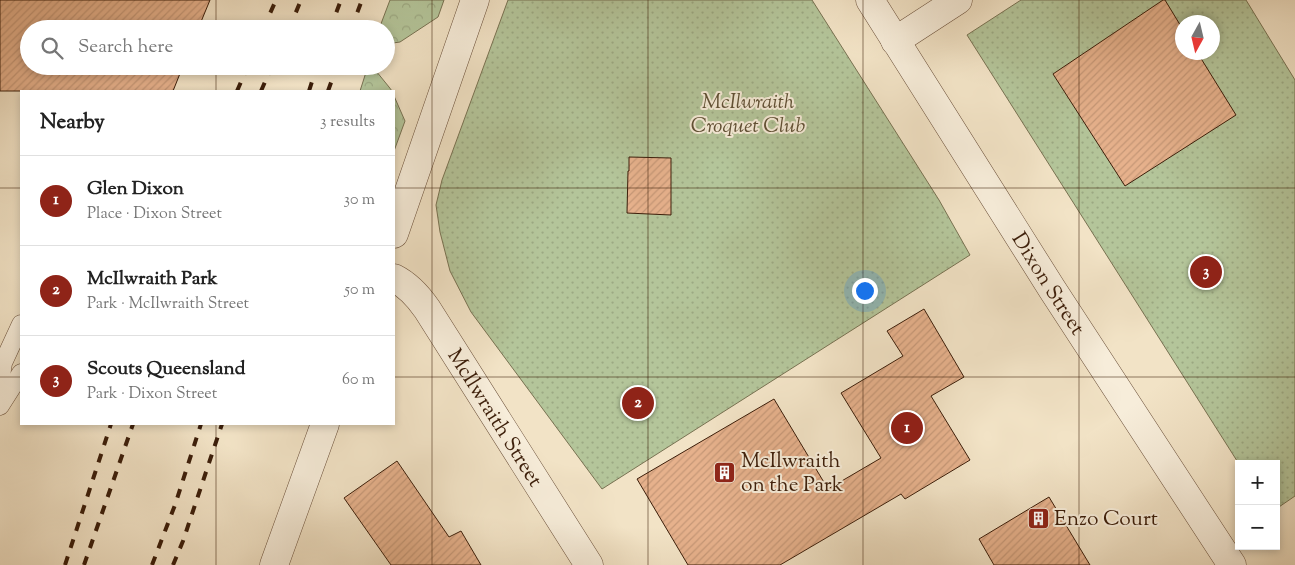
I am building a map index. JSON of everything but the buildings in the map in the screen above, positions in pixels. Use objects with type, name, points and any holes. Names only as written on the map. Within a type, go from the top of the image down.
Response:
[{"type":"street","points":[[395,231],[475,0]]},
{"type":"street","name":"Dixon Street","points":[[870,0],[1052,289],[1232,565]]},
{"type":"street","points":[[894,40],[958,0]]},
{"type":"street","name":"McIlwraith Street","points":[[395,279],[406,285],[427,309],[589,565]]},
{"type":"street","points":[[274,565],[325,425]]},
{"type":"lane","points":[[0,382],[2,363],[20,326]]},
{"type":"lane","points":[[0,406],[20,374]]},
{"type":"green space","points":[[390,0],[444,0],[438,17],[400,42],[395,43],[395,20],[382,20]]},
{"type":"green space","name":"McIlwraith Croquet Club","points":[[508,0],[812,0],[939,200],[970,255],[602,489],[471,312],[450,271],[440,232],[436,205],[442,180]]},
{"type":"green space","points":[[1021,0],[1246,0],[1295,80],[1295,496],[1280,506],[1280,460],[1236,460],[967,35]]},
{"type":"green space","points":[[365,75],[379,75],[391,90],[360,90]]},
{"type":"green space","points":[[395,98],[405,121],[395,148]]},
{"type":"railway","points":[[267,20],[276,0]]},
{"type":"railway","points":[[293,20],[301,0]]},
{"type":"railway","points":[[333,20],[341,0]]},
{"type":"railway","points":[[354,20],[362,0]]},
{"type":"railway","points":[[237,90],[244,75]]},
{"type":"railway","points":[[261,90],[268,75]]},
{"type":"railway","points":[[309,90],[314,75]]},
{"type":"railway","points":[[328,90],[334,75]]},
{"type":"railway","points":[[65,565],[111,425]]},
{"type":"railway","points":[[84,565],[133,425]]},
{"type":"railway","points":[[152,565],[175,505],[201,425]]},
{"type":"railway","points":[[173,565],[183,541],[222,425]]},
{"type":"place","name":"Scouts Queensland","points":[[1206,272]]},
{"type":"place","name":"McIlwraith Park","points":[[638,403]]},
{"type":"place","name":"Glen Dixon","points":[[907,428]]},
{"type":"place","name":"McIlwraith on the Park","points":[[725,472]]},
{"type":"place","name":"Enzo Court","points":[[1038,518]]}]
